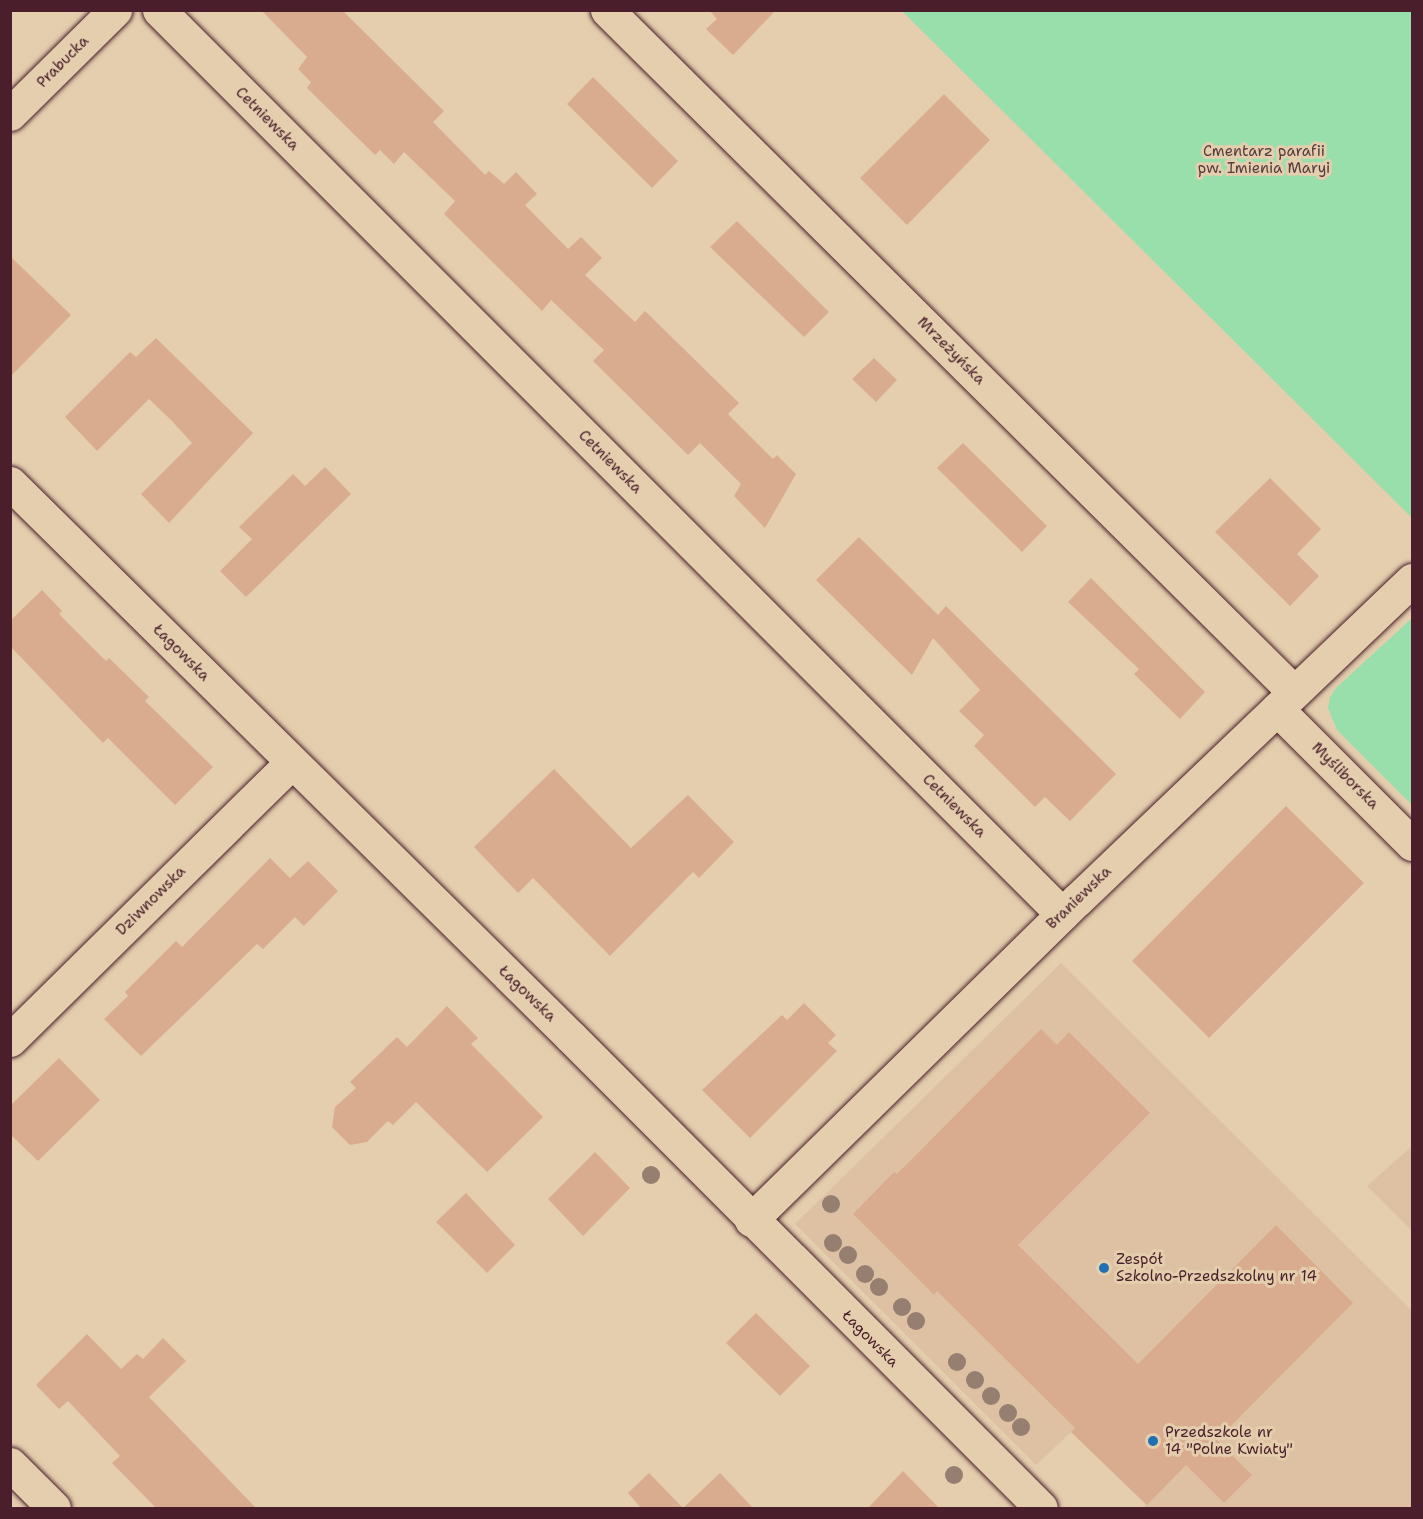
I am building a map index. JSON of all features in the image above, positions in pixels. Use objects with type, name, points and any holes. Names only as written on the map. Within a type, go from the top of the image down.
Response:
[{"type":"street","name":"Prabucka","points":[[10,114],[114,10]]},
{"type":"street","name":"Cetniewska","points":[[159,10],[1062,914]]},
{"type":"street","name":"Mrzeżyńska","points":[[607,10],[1286,700]]},
{"type":"street","name":"Łagowska","points":[[10,483],[291,763],[562,1028],[1041,1509]]},
{"type":"street","name":"Braniewska","points":[[751,1220],[1062,914],[1413,580]]},
{"type":"street","name":"Myśliborska","points":[[1286,700],[1413,844]]},
{"type":"street","name":"Dziwnowska","points":[[10,1040],[291,763]]},
{"type":"street","points":[[10,1464],[54,1509]]},
{"type":"shaded area","name":"Zespół Szkolno-Przedszkolny nr 14","points":[[1061,963],[1412,1311],[1412,1508],[1144,1508],[1146,1505],[1071,1432],[1036,1465],[795,1224]]},
{"type":"shaded area","points":[[1412,1148],[1412,1231],[1367,1186]]},
{"type":"green space","name":"Cmentarz parafii pw. Imienia Maryi","points":[[902,11],[1412,11],[1412,518]]},
{"type":"green space","points":[[1412,618],[1412,805],[1337,730],[1328,708],[1330,697],[1336,688]]},
{"type":"building","points":[[261,10],[342,10],[444,111],[433,122],[485,175],[489,171],[504,184],[516,172],[537,194],[525,205],[568,249],[581,237],[602,258],[585,275],[635,322],[645,311],[739,403],[728,414],[773,459],[777,455],[796,474],[765,528],[734,496],[741,484],[700,443],[688,455],[593,361],[604,350],[551,300],[542,311],[444,214],[455,201],[404,152],[394,164],[380,150],[375,155],[307,88],[311,82],[298,69],[307,57]]},
{"type":"building","points":[[709,10],[776,10],[733,55],[706,29],[717,19]]},
{"type":"building","points":[[593,77],[678,161],[652,188],[567,104]]},
{"type":"building","points":[[944,94],[990,140],[907,225],[860,178]]},
{"type":"building","points":[[737,221],[829,312],[804,337],[710,247]]},
{"type":"building","points":[[10,256],[71,315],[10,377]]},
{"type":"building","points":[[156,338],[253,433],[169,523],[141,494],[192,443],[171,420],[149,399],[97,451],[65,417],[130,352],[136,357]]},
{"type":"building","points":[[874,358],[897,380],[876,402],[852,379]]},
{"type":"building","points":[[963,443],[1047,526],[1022,552],[937,468]]},
{"type":"building","points":[[325,467],[351,494],[246,597],[220,571],[252,539],[239,527],[293,474],[305,486]]},
{"type":"building","points":[[1270,478],[1321,529],[1297,554],[1319,576],[1290,606],[1215,532]]},
{"type":"building","points":[[859,537],[938,615],[946,606],[1116,774],[1070,821],[1045,797],[1035,807],[974,746],[984,735],[959,711],[980,690],[933,638],[912,675],[816,580]]},
{"type":"building","points":[[1091,578],[1205,692],[1180,719],[1134,674],[1139,669],[1068,602]]},
{"type":"building","points":[[42,590],[62,611],[59,614],[106,661],[109,658],[149,697],[145,701],[213,767],[175,805],[108,738],[103,743],[10,646],[10,621]]},
{"type":"building","points":[[554,769],[631,848],[688,795],[734,842],[699,878],[693,872],[610,956],[533,878],[518,893],[474,847]]},
{"type":"building","points":[[1286,806],[1364,883],[1209,1038],[1132,961]]},
{"type":"building","points":[[270,858],[290,878],[308,861],[338,891],[304,926],[295,917],[263,949],[257,944],[141,1056],[104,1019],[128,996],[125,992],[176,941],[182,947]]},
{"type":"building","points":[[804,1003],[836,1035],[828,1043],[837,1051],[750,1138],[702,1090],[782,1015],[787,1020]]},
{"type":"building","points":[[447,1006],[478,1038],[471,1044],[543,1117],[487,1172],[416,1102],[393,1125],[388,1121],[367,1142],[350,1145],[332,1127],[335,1107],[356,1088],[350,1082],[397,1037],[407,1047]]},
{"type":"building","points":[[1041,1029],[1057,1045],[1069,1032],[1150,1113],[1018,1245],[1138,1364],[1276,1225],[1353,1303],[1217,1440],[1252,1475],[1224,1503],[1186,1465],[1147,1505],[1071,1432],[1075,1428],[937,1291],[934,1295],[853,1214],[894,1172],[897,1174]]},
{"type":"building","points":[[59,1058],[100,1100],[38,1161],[10,1134],[10,1106]]},
{"type":"building","points":[[595,1152],[630,1188],[583,1236],[548,1199]]},
{"type":"building","points":[[466,1193],[515,1245],[487,1273],[436,1222]]},
{"type":"building","points":[[756,1313],[810,1366],[780,1396],[726,1343]]},
{"type":"building","points":[[87,1334],[121,1369],[137,1354],[143,1359],[163,1338],[186,1361],[149,1397],[257,1509],[157,1509],[112,1463],[120,1456],[68,1401],[59,1409],[36,1385]]},
{"type":"building","points":[[903,1471],[940,1509],[867,1509]]},
{"type":"building","points":[[649,1473],[683,1508],[720,1473],[754,1509],[642,1509],[628,1493]]},
{"type":"place","name":"Zespół Szkolno-Przedszkolny nr 14","points":[[1104,1268]]},
{"type":"place","name":"Przedszkole nr 14 \"Polne Kwiaty\"","points":[[1153,1441]]}]
